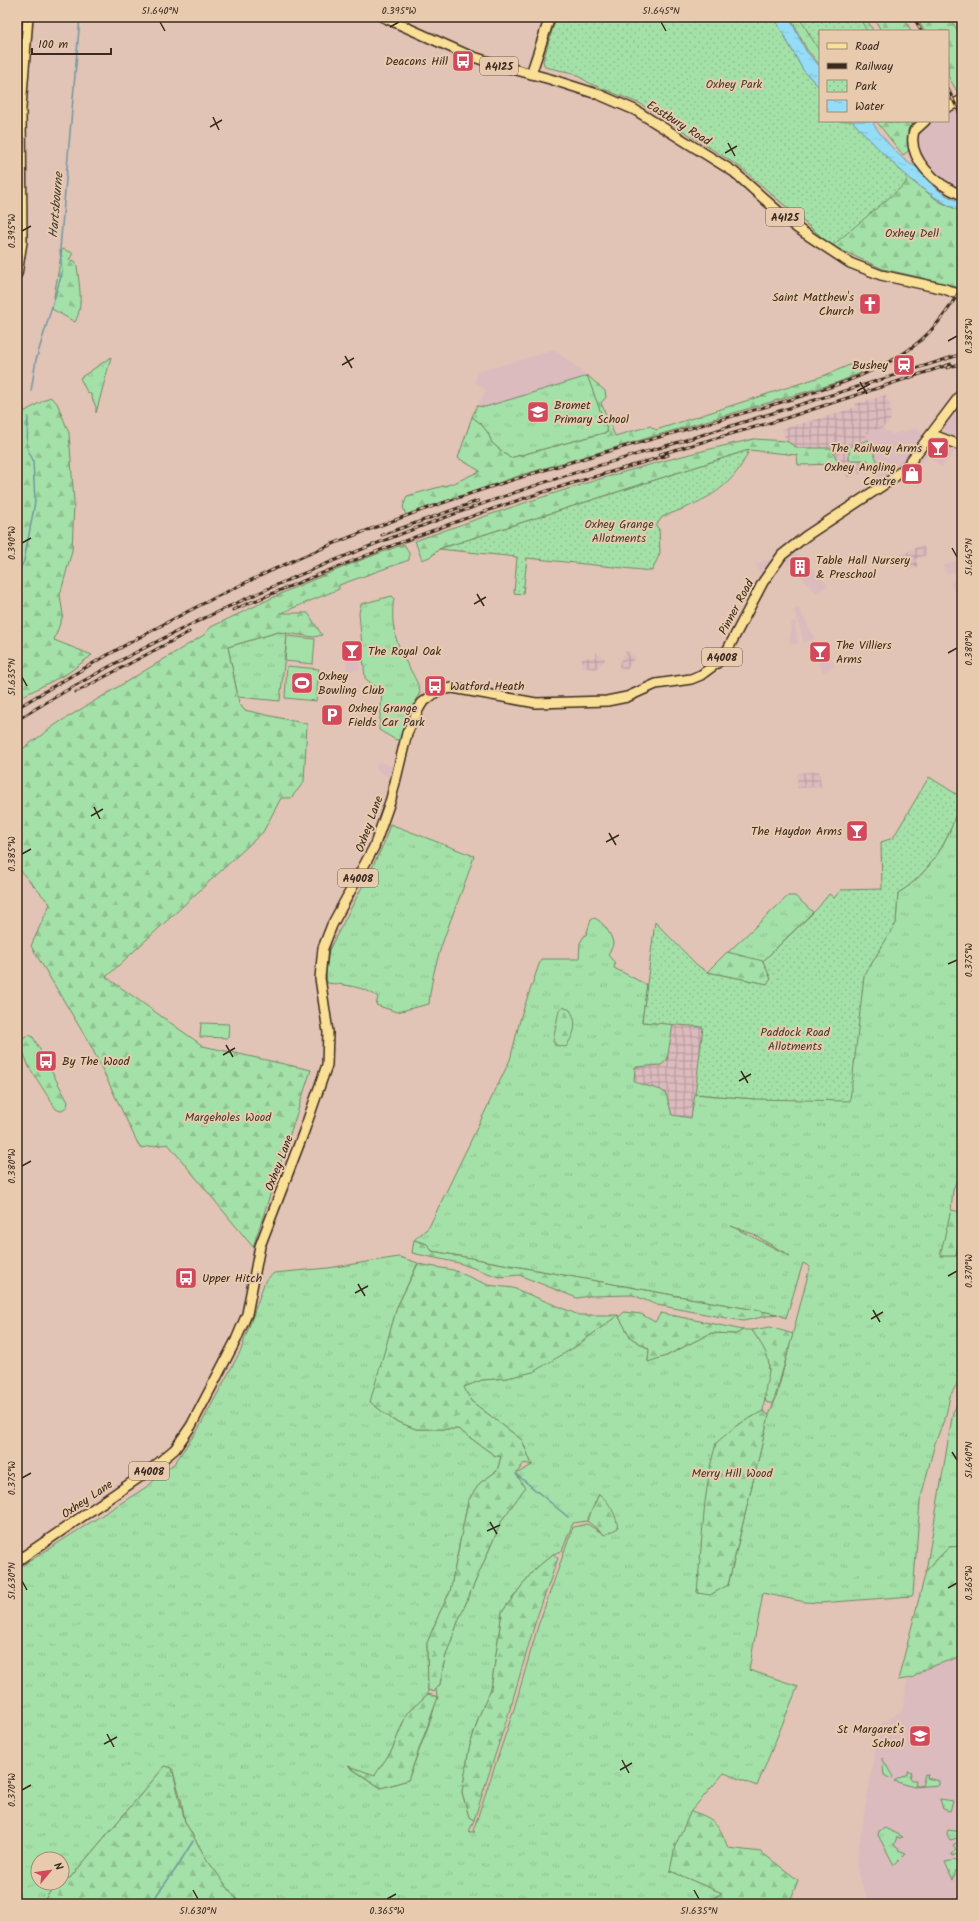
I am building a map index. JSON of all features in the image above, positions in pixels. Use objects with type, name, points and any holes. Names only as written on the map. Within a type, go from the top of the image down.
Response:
[{"type":"main road","points":[[17,274],[22,242],[21,108],[28,17]]},
{"type":"main road","name":"Eastbury Road","points":[[383,17],[468,55],[498,66],[531,74],[614,101],[635,110],[673,132],[734,172],[797,228],[850,263],[880,275],[945,289],[962,296]]},
{"type":"main road","points":[[531,74],[550,17]]},
{"type":"main road","points":[[949,106],[962,100]]},
{"type":"main road","points":[[924,122],[914,131],[912,140],[915,152],[926,168],[940,183],[962,195]]},
{"type":"main road","name":"Pinner Road","points":[[428,698],[439,690],[453,688],[536,703],[608,701],[627,697],[656,684],[691,679],[702,675],[717,663],[728,649],[763,582],[782,555],[806,536],[900,473],[912,461],[962,393]]},
{"type":"main road","points":[[938,425],[945,439]]},
{"type":"main road","points":[[929,438],[936,436],[962,446]]},
{"type":"main road","name":"Oxhey Lane","points":[[17,1561],[150,1470],[175,1449],[191,1426],[236,1340],[249,1306],[260,1246],[303,1134],[327,1065],[328,1032],[320,978],[323,948],[332,925],[374,847],[391,799],[407,733],[418,710],[428,698]]},
{"type":"shaded area","points":[[949,17],[962,17],[962,38],[954,26]]},
{"type":"shaded area","points":[[962,104],[962,189],[937,175],[921,157],[916,144],[921,128],[931,122],[949,122],[949,111]]},
{"type":"shaded area","name":"Bromet Primary School","points":[[555,350],[587,375],[608,432],[472,417],[486,390],[475,382],[477,372]]},
{"type":"shaded area","points":[[886,395],[890,403],[891,419],[882,428],[866,434],[868,440],[849,447],[868,460],[870,467],[858,475],[856,473],[848,478],[831,448],[798,448],[786,441],[782,429],[829,416],[856,407],[855,404]]},
{"type":"shaded area","points":[[962,400],[962,442],[947,432],[944,427]]},
{"type":"shaded area","points":[[882,428],[893,434],[912,429],[920,429],[923,434],[922,440],[905,461],[880,481],[868,464],[878,463],[866,434]]},
{"type":"shaded area","points":[[935,441],[957,449],[941,467],[926,455],[926,460],[920,463],[919,459],[925,452],[929,451]]},
{"type":"shaded area","points":[[914,469],[921,484],[918,485],[907,473]]},
{"type":"shaded area","points":[[922,545],[928,554],[915,560],[918,566],[909,570],[901,555]]},
{"type":"shaded area","points":[[793,551],[828,585],[817,593],[784,559]]},
{"type":"shaded area","points":[[769,559],[771,562],[761,576],[756,564]]},
{"type":"shaded area","points":[[957,560],[960,569],[947,575],[943,566]]},
{"type":"shaded area","points":[[962,577],[962,596],[958,598],[950,583]]},
{"type":"shaded area","points":[[798,607],[815,639],[803,643],[801,631],[794,610]]},
{"type":"shaded area","points":[[792,621],[795,621],[798,644],[789,644]]},
{"type":"shaded area","points":[[344,641],[357,641],[360,670],[347,672]]},
{"type":"shaded area","points":[[825,644],[835,666],[823,672],[816,657],[817,648]]},
{"type":"shaded area","points":[[626,651],[635,657],[626,671],[618,666]]},
{"type":"shaded area","points":[[596,652],[605,659],[599,666],[595,669],[581,667],[582,658],[596,657]]},
{"type":"shaded area","points":[[378,762],[394,766],[392,779],[376,769]]},
{"type":"shaded area","points":[[819,771],[821,787],[797,788],[797,773]]},
{"type":"shaded area","points":[[673,1024],[703,1027],[691,1118],[672,1115],[633,1082],[635,1067],[645,1067],[667,1060]]},
{"type":"shaded area","name":"St Margaret's School","points":[[962,1582],[962,1904],[870,1904],[858,1875],[857,1858],[875,1749],[882,1723],[902,1711],[907,1683],[921,1630]]},
{"type":"green space","name":"Oxhey Park","points":[[556,17],[774,17],[803,70],[819,87],[819,122],[853,122],[908,178],[904,185],[832,246],[740,167],[641,104],[591,84],[573,73],[545,67],[543,61]]},
{"type":"green space","points":[[790,17],[866,17],[872,30],[819,30],[819,64],[807,50]]},
{"type":"green space","points":[[799,17],[859,17],[866,30],[819,30],[819,50]]},
{"type":"green space","points":[[874,17],[904,17],[910,30],[880,30]]},
{"type":"green space","points":[[917,17],[949,17],[962,38],[962,92],[958,93],[949,78],[949,30],[924,30]]},
{"type":"green space","points":[[877,122],[912,122],[908,130],[911,149],[903,155]]},
{"type":"green space","name":"Oxhey Dell","points":[[908,178],[940,202],[962,212],[962,280],[959,288],[940,282],[883,269],[832,246],[770,193]]},
{"type":"green space","points":[[62,249],[73,253],[69,260],[75,261],[77,266],[80,287],[80,302],[78,316],[75,322],[52,309]]},
{"type":"green space","points":[[111,357],[96,413],[96,407],[90,393],[87,392],[80,378]]},
{"type":"green space","points":[[857,362],[861,373],[836,383],[521,475],[406,515],[403,507],[407,496],[454,483],[480,471],[458,458],[472,417],[480,423],[488,433],[492,443],[510,458],[608,432],[587,375],[605,391],[606,397],[601,403],[615,436],[650,426],[656,430],[823,376]]},
{"type":"green space","name":"Bromet Primary School","points":[[588,376],[608,432],[510,458],[492,443],[488,433],[480,423],[472,417],[477,406],[485,407]]},
{"type":"green space","points":[[50,397],[57,403],[69,433],[74,502],[72,551],[60,595],[63,615],[54,640],[92,655],[68,673],[17,699],[17,429],[20,414]]},
{"type":"green space","points":[[754,439],[786,441],[798,448],[831,448],[839,464],[798,465],[797,455],[749,450],[439,549],[432,556],[422,560],[415,541],[583,484],[668,460]]},
{"type":"green space","points":[[868,440],[878,463],[868,464],[868,460],[849,460],[849,447]]},
{"type":"green space","name":"Oxhey Grange Allotments","points":[[749,450],[734,476],[714,493],[690,506],[662,517],[656,526],[659,529],[660,553],[652,571],[527,558],[523,594],[514,593],[517,557],[439,549]]},
{"type":"green space","name":"Margeholes Wood","points":[[404,544],[409,553],[409,560],[339,585],[339,589],[281,613],[308,613],[322,635],[314,637],[278,632],[228,647],[239,703],[244,710],[307,724],[304,782],[291,798],[281,798],[263,832],[106,977],[203,1046],[311,1070],[253,1247],[168,1144],[140,1148],[91,1046],[31,946],[50,904],[17,867],[17,753],[58,723],[204,635],[211,627],[291,589]]},
{"type":"green space","points":[[392,596],[394,598],[394,632],[403,656],[420,692],[401,739],[396,740],[379,730],[382,693],[365,678],[359,613],[361,604]]},
{"type":"green space","points":[[278,632],[286,633],[287,636],[280,701],[238,697],[228,647]]},
{"type":"green space","points":[[287,636],[315,639],[313,664],[285,661]]},
{"type":"green space","name":"Oxhey Bowling Club","points":[[287,666],[319,669],[316,701],[285,698]]},
{"type":"green space","name":"Paddock Road Allotments","points":[[929,777],[961,797],[954,821],[939,852],[927,868],[913,882],[898,893],[896,923],[864,976],[850,1101],[755,1099],[695,1094],[703,1027],[642,1022],[655,922],[697,965],[707,972],[767,984],[771,979],[763,961],[817,909],[829,894],[834,898],[841,890],[882,889],[881,842],[893,838]]},
{"type":"green space","points":[[962,797],[962,1177],[956,1182],[953,1190],[951,1210],[941,1256],[962,1255],[962,1375],[950,1396],[946,1415],[935,1443],[920,1501],[912,1596],[820,1603],[805,1602],[763,1593],[749,1670],[798,1686],[757,1786],[724,1773],[691,1811],[671,1871],[722,1893],[703,1904],[240,1904],[207,1860],[185,1822],[181,1799],[172,1768],[165,1766],[70,1878],[70,1851],[30,1851],[30,1891],[51,1891],[42,1904],[17,1904],[17,1569],[148,1486],[165,1470],[174,1464],[199,1428],[241,1350],[265,1281],[274,1273],[328,1268],[399,1257],[418,1263],[397,1307],[371,1402],[393,1420],[416,1429],[458,1429],[494,1455],[501,1457],[497,1471],[480,1483],[468,1501],[450,1592],[427,1643],[428,1694],[407,1713],[392,1750],[375,1776],[350,1768],[381,1788],[408,1780],[432,1716],[437,1697],[436,1689],[440,1684],[445,1658],[459,1619],[502,1520],[524,1488],[516,1474],[532,1465],[522,1440],[471,1401],[463,1387],[482,1380],[507,1378],[575,1347],[618,1315],[631,1338],[649,1349],[648,1361],[666,1356],[711,1333],[736,1334],[743,1330],[752,1330],[765,1348],[768,1358],[769,1373],[763,1411],[736,1426],[697,1592],[728,1585],[769,1415],[776,1398],[810,1267],[803,1263],[786,1318],[777,1314],[432,1251],[427,1244],[414,1240],[429,1227],[510,1060],[521,1016],[541,959],[579,959],[580,943],[586,935],[591,920],[594,918],[597,919],[606,928],[611,936],[613,945],[608,955],[615,963],[614,968],[647,985],[642,1022],[673,1024],[667,1060],[661,1065],[635,1067],[634,1082],[661,1090],[666,1094],[672,1115],[691,1118],[695,1094],[755,1099],[858,1019],[864,976],[896,923],[898,893],[913,882],[933,860],[948,835]],"holes":[[[731,1226],[753,1234],[790,1256]],[[599,1494],[605,1535],[587,1524],[573,1527],[538,1626],[514,1709],[473,1831],[475,1832],[469,1832],[474,1820],[469,1817],[462,1792],[469,1749],[479,1716],[491,1689],[502,1612],[533,1571],[553,1554],[562,1551],[573,1523],[587,1521]]]},
{"type":"green space","points":[[390,824],[474,856],[441,947],[431,985],[429,1004],[397,1012],[376,1005],[378,997],[366,990],[340,984],[327,983],[326,972],[329,950],[372,868],[384,843]]},
{"type":"green space","points":[[788,896],[795,896],[813,912],[763,961],[771,979],[707,972]]},
{"type":"green space","points":[[727,952],[763,961],[771,979],[767,984],[707,972]]},
{"type":"green space","points":[[563,1007],[570,1010],[573,1015],[575,1025],[566,1047],[555,1045],[553,1041],[559,1010]]},
{"type":"green space","points":[[201,1023],[229,1024],[228,1038],[200,1037]]},
{"type":"green space","points":[[30,1035],[33,1037],[68,1102],[67,1107],[60,1111],[56,1109],[29,1067],[19,1041]]},
{"type":"green space","points":[[951,1210],[962,1212],[962,1222],[956,1256],[940,1256]]},
{"type":"green space","points":[[962,1222],[962,1255],[956,1256]]},
{"type":"green space","points":[[414,1240],[427,1244],[432,1251],[777,1314],[743,1321],[657,1305],[633,1295],[589,1296],[577,1298],[519,1275],[499,1277],[459,1263],[412,1253]]},
{"type":"green space","points":[[418,1264],[453,1270],[488,1285],[513,1288],[579,1315],[618,1315],[575,1347],[533,1372],[507,1378],[482,1380],[464,1387],[471,1401],[522,1440],[532,1465],[524,1463],[516,1474],[525,1488],[502,1520],[459,1619],[445,1658],[440,1684],[434,1692],[428,1690],[427,1643],[450,1592],[468,1501],[480,1483],[497,1471],[501,1457],[494,1455],[458,1429],[416,1429],[393,1420],[370,1402],[397,1307]]},
{"type":"green space","points":[[624,1312],[641,1314],[655,1322],[661,1313],[743,1330],[736,1334],[711,1333],[666,1356],[648,1362],[649,1349],[631,1338],[619,1317]]},
{"type":"green space","points":[[770,1327],[793,1334],[773,1404],[766,1402],[765,1398],[769,1370],[768,1359],[764,1349],[752,1330]]},
{"type":"green space","points":[[962,1397],[962,1546],[949,1547],[926,1571],[953,1412]]},
{"type":"green space","name":"Merry Hill Wood","points":[[763,1411],[769,1415],[728,1585],[710,1595],[697,1593],[705,1502],[710,1467],[716,1443],[736,1426]]},
{"type":"green space","points":[[599,1494],[612,1509],[618,1528],[605,1535],[587,1521]]},
{"type":"green space","points":[[962,1546],[962,1656],[927,1668],[912,1678],[898,1680],[926,1571],[949,1547]]},
{"type":"green space","points":[[553,1554],[558,1558],[536,1620],[510,1709],[474,1820],[469,1817],[462,1792],[469,1749],[479,1716],[491,1689],[502,1612],[533,1571]]},
{"type":"green space","points":[[428,1694],[438,1697],[408,1780],[381,1788],[348,1766],[375,1775],[392,1750],[407,1713]]},
{"type":"green space","points":[[882,1758],[893,1777],[891,1779],[884,1775]]},
{"type":"green space","points":[[165,1766],[172,1768],[185,1822],[207,1860],[240,1904],[42,1904],[51,1891],[70,1891],[70,1878]]},
{"type":"green space","points":[[908,1771],[912,1772],[910,1777],[912,1780],[916,1780],[915,1785],[922,1786],[925,1774],[928,1775],[927,1778],[939,1781],[939,1785],[914,1787],[894,1781],[907,1774]]},
{"type":"green space","points":[[940,1799],[953,1801],[950,1811],[943,1809]]},
{"type":"green space","points":[[691,1811],[706,1817],[716,1824],[722,1833],[728,1848],[761,1852],[798,1880],[789,1904],[703,1904],[722,1893],[670,1871],[675,1846]]},
{"type":"green space","points":[[885,1828],[902,1837],[897,1837],[894,1845],[899,1848],[898,1850],[906,1853],[894,1865],[878,1835],[879,1831]]},
{"type":"green space","points":[[948,1830],[962,1832],[962,1839],[961,1837],[950,1840],[947,1834]]},
{"type":"green space","points":[[962,1840],[962,1852],[952,1856],[951,1854],[956,1849],[953,1845]]},
{"type":"green space","points":[[956,1860],[958,1864],[953,1880],[945,1862]]},
{"type":"water","points":[[774,17],[789,17],[806,51],[819,66],[819,87],[803,70]]},
{"type":"water","points":[[853,122],[876,122],[873,123],[881,135],[899,155],[917,167],[936,189],[948,197],[962,202],[962,212],[946,204],[916,184]]},
{"type":"water","points":[[887,122],[907,123],[903,124]]},
{"type":"waterway","name":"Hartsbourne","points":[[31,391],[36,360],[62,273],[60,249],[80,17]]},
{"type":"waterway","name":"Hartsbourne","points":[[17,574],[24,561],[35,502],[33,460],[27,448],[28,417]]},
{"type":"waterway","points":[[516,1474],[568,1517]]},
{"type":"waterway","points":[[150,1904],[175,1870],[193,1841]]},
{"type":"railway","points":[[914,17],[920,30]]},
{"type":"railway","points":[[949,91],[962,118]]},
{"type":"railway","points":[[17,708],[95,662],[175,618],[257,577],[340,541],[496,485],[782,402],[860,376],[904,353],[922,339],[938,323],[962,286]]},
{"type":"railway","points":[[17,720],[78,684],[202,619],[330,562],[396,536],[462,511],[584,470],[962,354]]},
{"type":"railway","points":[[947,368],[962,363]]},
{"type":"railway","points":[[660,454],[780,420],[951,364]]},
{"type":"railway","points":[[233,610],[311,577],[430,531],[550,490],[668,455]]},
{"type":"railway","points":[[382,535],[478,501]]},
{"type":"railway","points":[[76,692],[189,632]]},
{"type":"place","name":"Deacons Hill","points":[[463,61]]},
{"type":"place","name":"Saint Matthew's Church","points":[[870,304]]},
{"type":"place","name":"Bushey","points":[[904,365]]},
{"type":"place","name":"Bromet Primary School","points":[[538,412]]},
{"type":"place","name":"The Railway Arms","points":[[938,448]]},
{"type":"place","name":"Oxhey Angling Centre","points":[[912,474]]},
{"type":"place","name":"Table Hall Nursery & Preschool","points":[[800,567]]},
{"type":"place","name":"The Royal Oak","points":[[352,651]]},
{"type":"place","name":"The Villiers Arms","points":[[820,652]]},
{"type":"place","name":"Oxhey Bowling Club","points":[[302,683]]},
{"type":"place","name":"Watford Heath","points":[[435,686]]},
{"type":"place","name":"Oxhey Grange Fields Car Park","points":[[332,715]]},
{"type":"place","name":"The Haydon Arms","points":[[857,831]]},
{"type":"place","name":"By The Wood","points":[[46,1061]]},
{"type":"place","name":"Upper Hitch","points":[[186,1278]]},
{"type":"place","name":"St Margaret's School","points":[[920,1736]]}]
